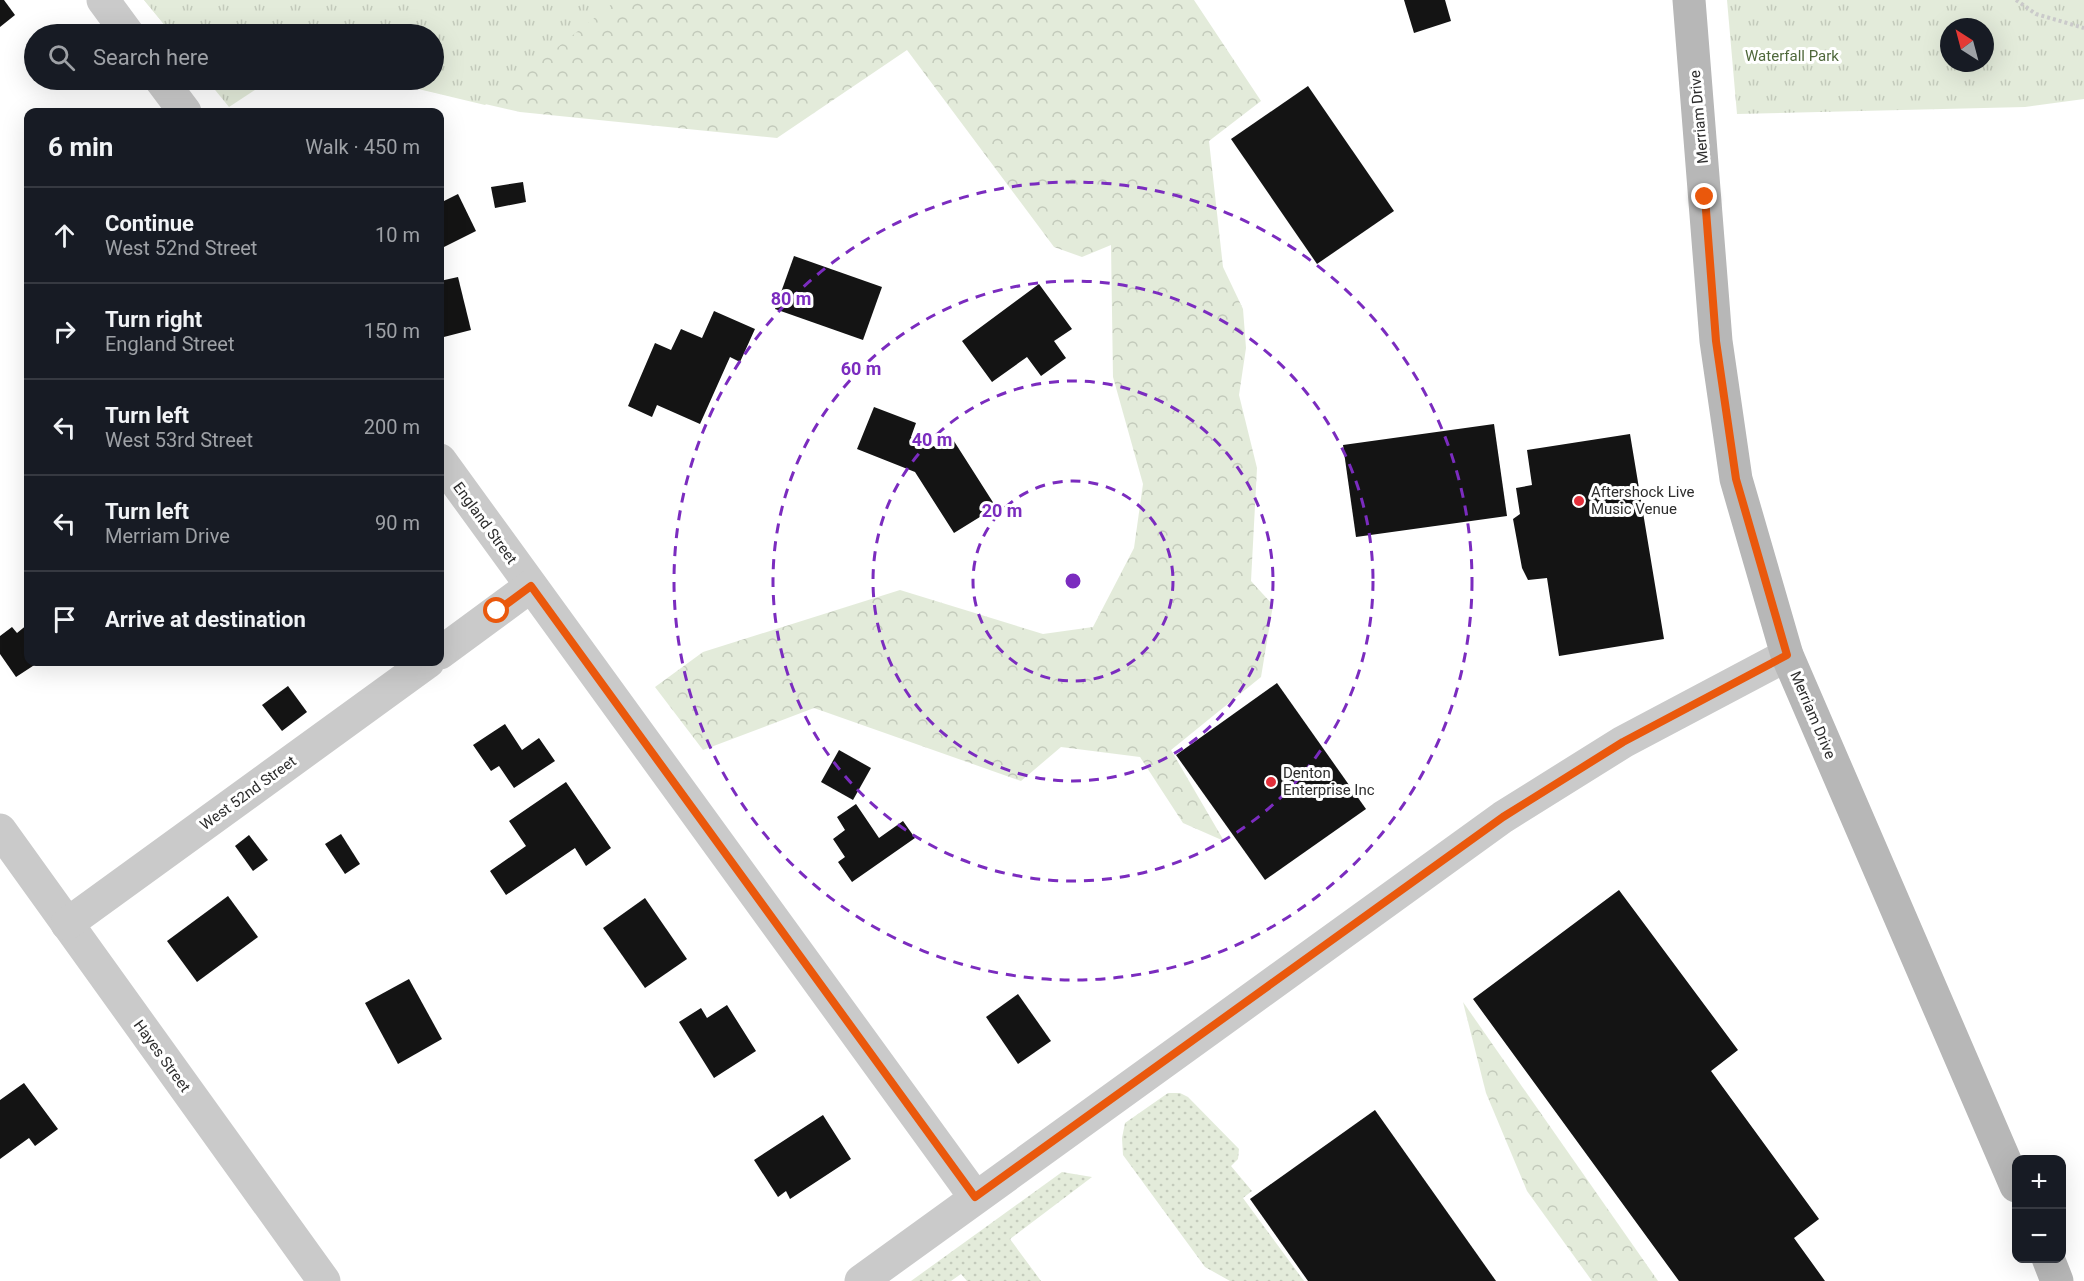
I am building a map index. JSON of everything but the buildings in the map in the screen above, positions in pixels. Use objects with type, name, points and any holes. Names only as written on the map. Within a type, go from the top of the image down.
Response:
[{"type":"main road","name":"Merriam Drive","points":[[1689,0],[1716,341],[1736,479],[1787,655],[2012,1177]]},
{"type":"main road","points":[[2050,1263],[2057,1281]]},
{"type":"street","points":[[103,0],[121,24]]},
{"type":"street","points":[[168,90],[182,108]]},
{"type":"street","name":"England Street","points":[[444,466],[975,1197]]},
{"type":"street","points":[[444,650],[531,586]]},
{"type":"street","points":[[861,1281],[1503,817],[1623,742],[1787,655]]},
{"type":"street","name":"West 52nd Street","points":[[67,924],[422,666]]},
{"type":"street","name":"Hayes Street","points":[[0,830],[324,1281]]},
{"type":"path","points":[[2016,0],[2036,14],[2084,28]]},
{"type":"green space","points":[[144,0],[1194,0],[1261,101],[1209,141],[1223,267],[1243,309],[1246,348],[1239,395],[1257,468],[1251,581],[1273,605],[1261,677],[1171,750],[1224,841],[1183,823],[1140,757],[1061,747],[1021,781],[814,708],[703,750],[655,687],[703,652],[900,590],[1043,634],[1093,627],[1134,548],[1143,484],[1113,377],[1111,245],[1082,257],[1054,247],[907,50],[777,138],[520,112],[424,90],[444,90],[444,24],[164,24]]},
{"type":"green space","points":[[144,0],[617,0],[485,105],[423,90],[444,90],[444,24],[164,24]]},
{"type":"green space","name":"Waterfall Park","points":[[1727,0],[2084,0],[2084,99],[2025,107],[1737,114]]},
{"type":"green space","points":[[215,90],[255,90],[229,107]]},
{"type":"green space","points":[[1463,1002],[1658,1281],[1592,1281],[1527,1191],[1486,1093]]},
{"type":"green space","points":[[1168,1093],[1180,1093],[1188,1097],[1239,1149],[1238,1159],[1231,1166],[1252,1191],[1243,1198],[1304,1281],[1230,1281],[1205,1267],[1123,1155],[1122,1138],[1125,1123]]},
{"type":"green space","points":[[1062,1172],[1092,1177],[1010,1239],[1041,1281],[967,1281],[961,1274],[951,1281],[911,1281]]},
{"type":"place","name":"Aftershock Live Music Venue","points":[[1579,501]]},
{"type":"place","name":"Denton Enterprise Inc","points":[[1271,782]]},
{"type":"route","points":[[497,611],[531,586],[975,1197],[1503,817],[1623,742],[1787,655],[1736,479],[1716,341],[1705,197]]}]
